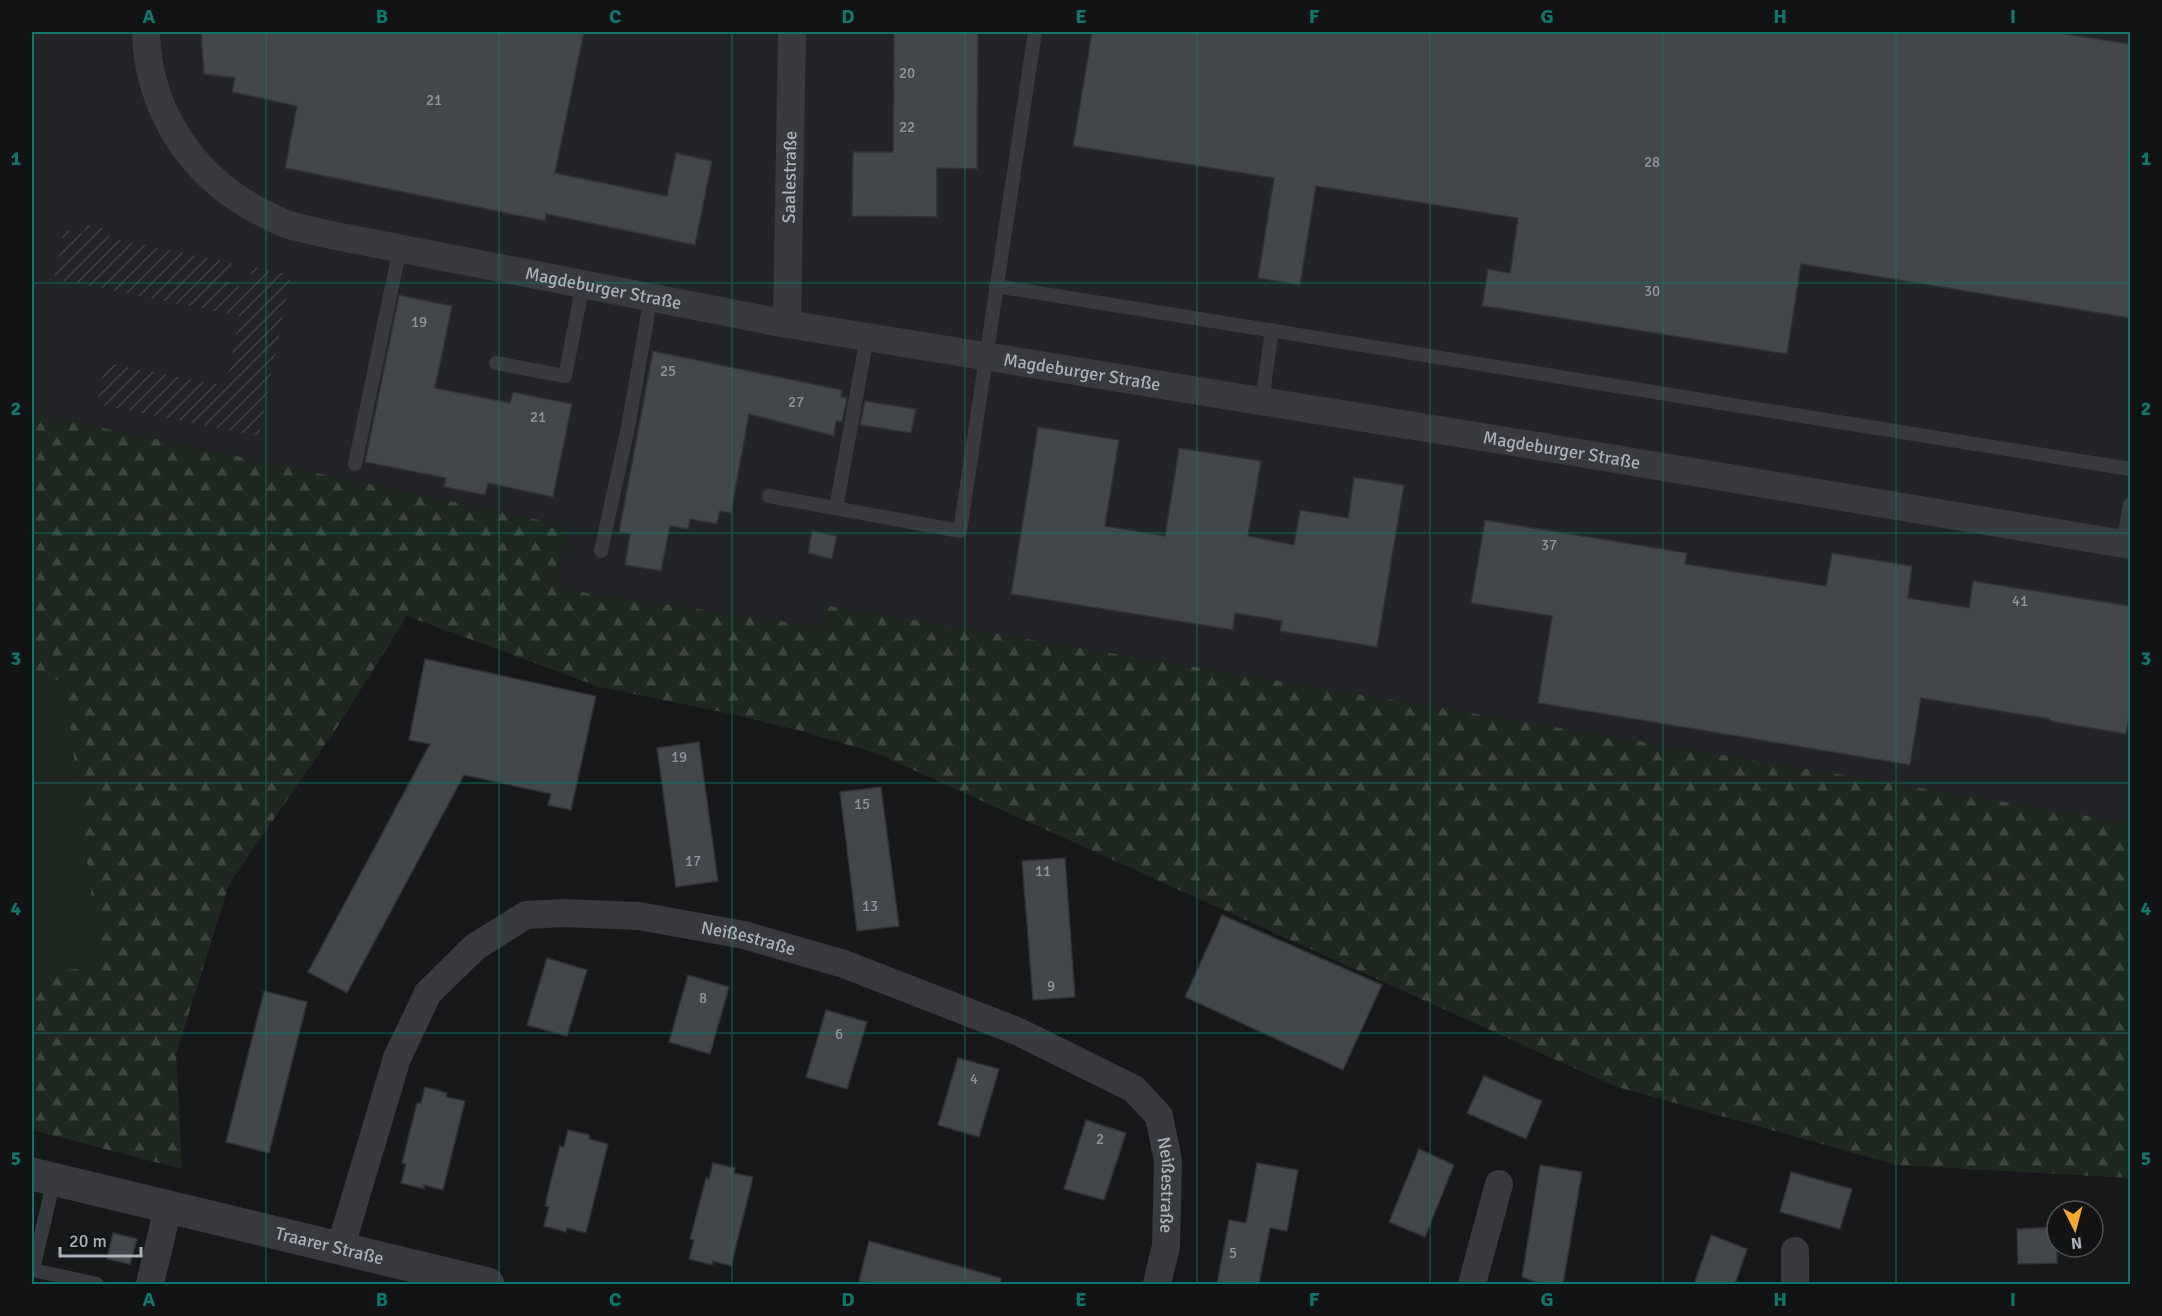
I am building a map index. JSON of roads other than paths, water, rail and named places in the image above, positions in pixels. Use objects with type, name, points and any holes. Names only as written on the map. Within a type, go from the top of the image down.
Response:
[{"type":"street","name":"Magdeburger Straße","points":[[146,32],[152,82],[168,121],[191,158],[220,187],[251,207],[285,224],[787,324],[2127,544]]},
{"type":"street","name":"Saalestraße","points":[[787,324],[792,32]]},
{"type":"street","name":"Neißestraße","points":[[340,1249],[397,1058],[428,993],[475,947],[526,915],[564,913],[639,916],[744,935],[844,964],[1019,1032],[1134,1089],[1159,1116],[1168,1161],[1166,1246],[1157,1284]]},
{"type":"street","name":"Traarer Straße","points":[[43,1176],[488,1284]]},
{"type":"street","points":[[1472,1284],[1499,1184]]},
{"type":"street","points":[[150,1284],[168,1207]]},
{"type":"street","points":[[1795,1251],[1795,1284]]},
{"type":"lane","points":[[769,496],[960,531],[1035,32]]},
{"type":"lane","points":[[355,464],[400,248]]},
{"type":"lane","points":[[496,363],[565,376],[583,284]]},
{"type":"lane","points":[[996,286],[2130,469]]},
{"type":"lane","points":[[601,551],[628,427],[651,297]]},
{"type":"lane","points":[[1262,401],[1272,330]]},
{"type":"lane","points":[[836,508],[867,337]]},
{"type":"lane","points":[[2127,544],[2130,504]]},
{"type":"lane","points":[[43,1176],[33,1270],[97,1284]]}]
